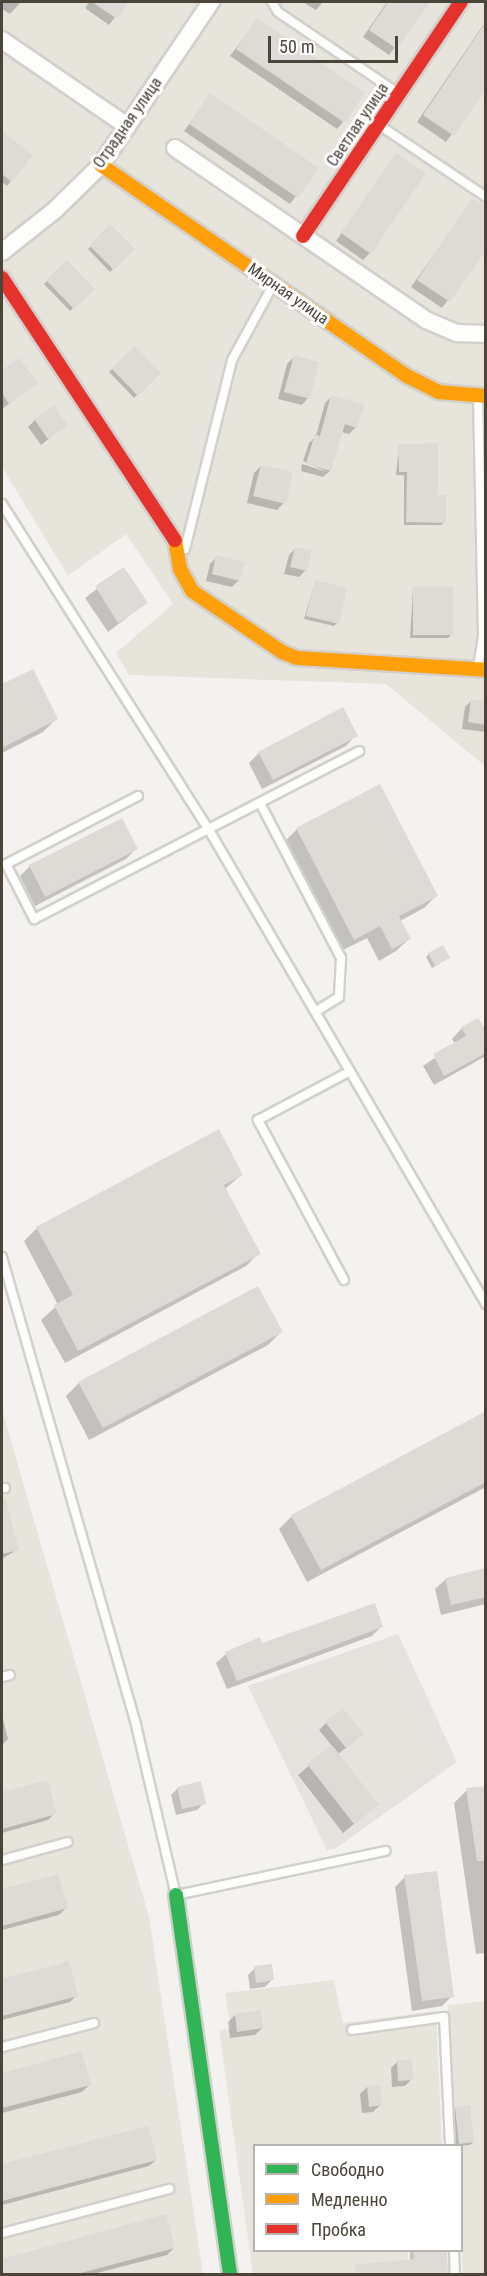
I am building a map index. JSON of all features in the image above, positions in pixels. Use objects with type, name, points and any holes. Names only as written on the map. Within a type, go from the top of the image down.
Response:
[{"type":"street","name":"Отрадная улица","points":[[2,252],[54,211],[101,165],[211,2]]},
{"type":"street","name":"Светлая улица","points":[[303,237],[461,2]]},
{"type":"street","points":[[2,40],[127,126]]},
{"type":"street","points":[[175,148],[426,320],[457,333],[486,334]]},
{"type":"street","name":"Мирная улица","points":[[101,165],[407,376],[439,392],[482,396]]},
{"type":"street","points":[[2,278],[178,545],[180,569],[192,591],[282,652],[297,658],[482,669]]},
{"type":"street","points":[[176,1895],[230,2274]]},
{"type":"lane","points":[[272,2],[278,12],[399,94]]},
{"type":"lane","points":[[379,124],[486,197]]},
{"type":"lane","points":[[180,569],[232,360],[274,284]]},
{"type":"lane","points":[[482,396],[484,636],[482,669]]},
{"type":"lane","points":[[2,504],[208,830],[486,1304]]},
{"type":"lane","points":[[138,796],[6,864],[34,919],[359,751]]},
{"type":"lane","points":[[260,803],[340,958],[339,998],[315,1012]]},
{"type":"lane","points":[[344,1280],[258,1120],[350,1071]]},
{"type":"lane","points":[[2,1257],[136,1725],[176,1895],[385,1851]]},
{"type":"lane","points":[[2,1860],[68,1842]]},
{"type":"lane","points":[[352,2030],[444,2017],[450,2144]]},
{"type":"lane","points":[[2,2047],[94,2023]]},
{"type":"lane","points":[[2,2233],[169,2189]]},
{"type":"lane","points":[[454,2252],[455,2274]]},
{"type":"shaded area","points":[[2,2],[485,2],[485,766],[386,684],[129,675],[116,653],[173,604],[126,534],[68,576],[2,467]]},
{"type":"shaded area","points":[[2,1410],[149,1917],[203,2274],[2,2274]]},
{"type":"shaded area","points":[[398,1634],[457,1762],[336,1848],[327,1850],[248,1686]]},
{"type":"shaded area","points":[[334,1980],[343,2023],[436,2011],[442,2144],[253,2144],[253,2252],[408,2252],[409,2274],[253,2274],[219,2030],[231,2029],[225,1993]]},
{"type":"shaded area","points":[[485,2001],[485,2274],[462,2274],[463,2144],[455,2144],[448,2005]]},
{"type":"building","points":[[92,2],[129,2],[117,19]]},
{"type":"building","points":[[388,2],[430,2],[397,49],[369,30]]},
{"type":"building","points":[[257,18],[365,93],[345,123],[236,49]]},
{"type":"building","points":[[486,22],[486,89],[454,136],[423,115]]},
{"type":"building","points":[[210,93],[319,168],[298,198],[189,124]]},
{"type":"building","points":[[2,131],[33,155],[12,182],[2,174]]},
{"type":"building","points":[[396,153],[426,173],[371,254],[341,233]]},
{"type":"building","points":[[472,198],[486,207],[486,250],[450,302],[417,280]]},
{"type":"building","points":[[110,224],[135,249],[114,270],[89,245]]},
{"type":"building","points":[[67,260],[95,289],[74,309],[46,280]]},
{"type":"building","points":[[135,346],[161,373],[138,396],[111,368]]},
{"type":"building","points":[[294,355],[319,362],[310,399],[284,392]]},
{"type":"building","points":[[19,358],[38,383],[9,404],[2,393],[2,370]]},
{"type":"building","points":[[331,395],[364,404],[357,428],[345,424],[331,471],[306,464],[315,434],[320,436]]},
{"type":"building","points":[[54,405],[68,426],[48,439],[34,419]]},
{"type":"building","points":[[438,443],[438,495],[446,495],[446,523],[406,522],[407,472],[399,472],[398,444]]},
{"type":"building","points":[[261,465],[293,472],[286,504],[253,496]]},
{"type":"building","points":[[295,547],[312,550],[307,571],[290,567]]},
{"type":"building","points":[[216,555],[245,562],[240,581],[212,574]]},
{"type":"building","points":[[124,567],[148,603],[118,623],[95,586]]},
{"type":"building","points":[[315,580],[347,588],[339,624],[306,616]]},
{"type":"building","points":[[413,586],[453,587],[453,635],[413,635]]},
{"type":"building","points":[[33,669],[58,719],[2,748],[2,684]]},
{"type":"building","points":[[471,699],[486,701],[486,725],[468,722]]},
{"type":"building","points":[[343,707],[358,736],[273,780],[258,752]]},
{"type":"building","points":[[380,784],[438,896],[399,916],[411,939],[392,949],[380,926],[354,940],[296,828]]},
{"type":"building","points":[[122,818],[138,849],[45,897],[29,865]]},
{"type":"building","points":[[443,945],[450,958],[435,966],[428,953]]},
{"type":"building","points":[[478,1018],[486,1030],[486,1053],[444,1076],[433,1054],[466,1036],[461,1027]]},
{"type":"building","points":[[219,1129],[243,1175],[224,1185],[261,1254],[78,1351],[54,1305],[73,1295],[36,1227]]},
{"type":"building","points":[[258,1286],[283,1332],[103,1428],[78,1382]]},
{"type":"building","points":[[486,1411],[486,1482],[321,1570],[291,1515]]},
{"type":"building","points":[[2,1500],[6,1500],[19,1550],[2,1554]]},
{"type":"building","points":[[486,1568],[486,1597],[451,1605],[445,1578]]},
{"type":"building","points":[[375,1603],[383,1627],[237,1681],[225,1652],[260,1637],[262,1643]]},
{"type":"building","points":[[343,1708],[364,1734],[346,1748],[325,1722]]},
{"type":"building","points":[[332,1745],[379,1805],[354,1824],[307,1764]]},
{"type":"building","points":[[48,1780],[57,1814],[2,1829],[2,1792]]},
{"type":"building","points":[[201,1781],[206,1804],[182,1809],[177,1787]]},
{"type":"building","points":[[486,1786],[486,1861],[477,1861],[466,1788]]},
{"type":"building","points":[[437,1871],[454,1997],[422,2001],[404,1875]]},
{"type":"building","points":[[58,1874],[68,1908],[2,1926],[2,1889]]},
{"type":"building","points":[[69,1961],[78,1996],[2,2016],[2,1979]]},
{"type":"building","points":[[272,1964],[274,1980],[256,1983],[254,1966]]},
{"type":"building","points":[[261,2010],[263,2028],[237,2032],[235,2014]]},
{"type":"building","points":[[82,2051],[91,2085],[2,2108],[2,2073]]},
{"type":"building","points":[[412,2059],[413,2080],[398,2081],[397,2060]]},
{"type":"building","points":[[380,2085],[382,2105],[369,2107],[367,2086]]},
{"type":"building","points":[[470,2105],[474,2142],[459,2144],[455,2107]]},
{"type":"building","points":[[148,2126],[157,2160],[2,2201],[2,2164]]},
{"type":"building","points":[[166,2214],[175,2248],[77,2274],[2,2274],[2,2259]]},
{"type":"building","points":[[413,2252],[447,2252],[448,2274],[356,2274],[355,2265],[414,2259]]},
{"type":"traffic: fast","points":[[176,1895],[230,2274]]},
{"type":"traffic: slow","points":[[101,165],[407,376],[439,392],[486,396]]},
{"type":"traffic: slow","points":[[175,540],[180,569],[192,591],[282,652],[297,658],[486,670]]},
{"type":"traffic: jam","points":[[303,236],[461,2]]},
{"type":"traffic: jam","points":[[2,278],[175,540]]}]
